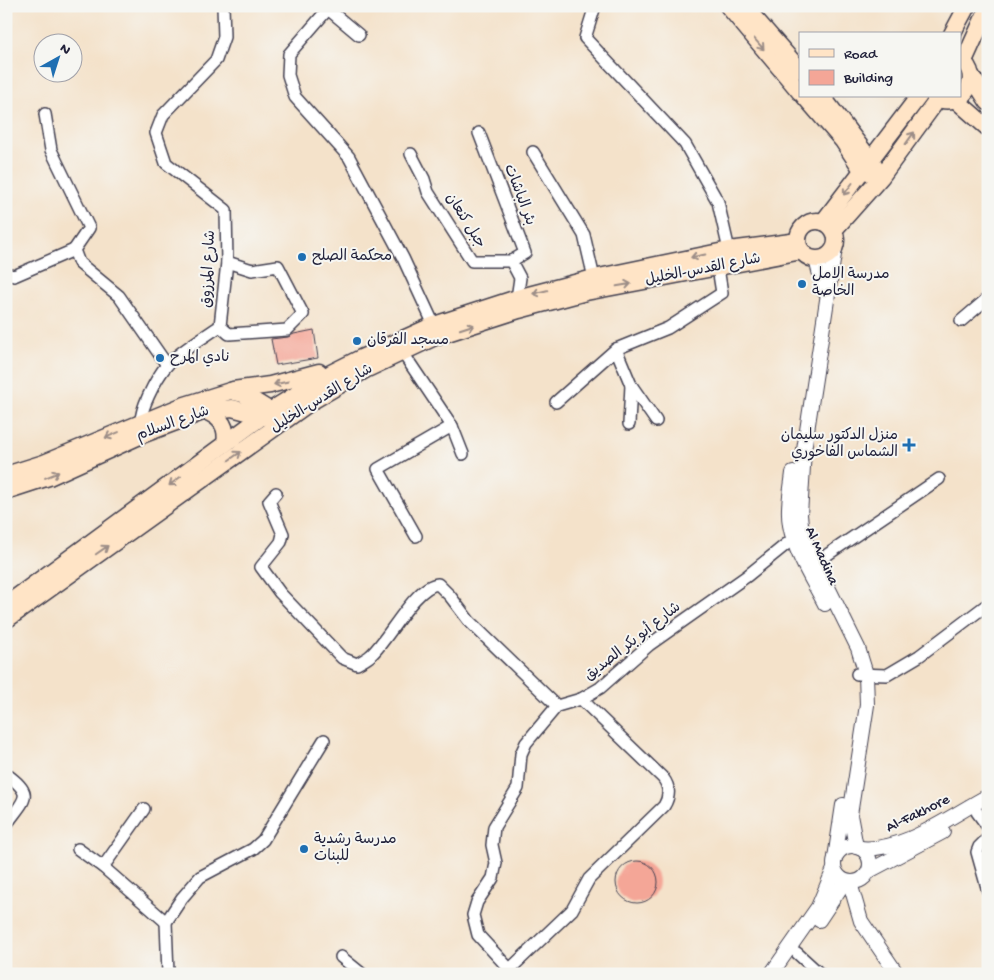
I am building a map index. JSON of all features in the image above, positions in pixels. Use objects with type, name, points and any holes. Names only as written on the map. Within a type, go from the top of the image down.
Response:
[{"type":"main road","points":[[728,6],[799,91]]},
{"type":"main road","points":[[744,6],[799,69]]},
{"type":"main road","points":[[953,32],[967,6]]},
{"type":"main road","points":[[962,95],[968,90],[965,65],[988,8]]},
{"type":"main road","points":[[965,65],[988,102]]},
{"type":"main road","points":[[806,98],[843,141],[881,177]]},
{"type":"main road","points":[[823,98],[866,164]]},
{"type":"main road","points":[[828,226],[866,164],[918,98]]},
{"type":"main road","points":[[828,226],[881,177],[936,98],[956,100],[988,128]]},
{"type":"main road","points":[[817,221],[828,226],[836,236],[835,248],[827,257],[816,260],[800,246],[802,229],[806,225],[817,221]]},
{"type":"main road","name":"شارع القدس-الخليل","points":[[6,605],[266,414],[331,373],[361,358],[434,325],[517,298],[594,278],[728,250],[800,246]]},
{"type":"main road","name":"شارع القدس-الخليل","points":[[6,620],[284,420],[365,370],[435,337],[519,310],[586,292],[718,268],[800,246]]},
{"type":"main road","name":"شارع السلام","points":[[6,491],[49,477],[182,406],[230,391],[303,378],[361,358]]},
{"type":"main road","name":"شارع السلام","points":[[230,391],[243,394],[266,414]]},
{"type":"main road","name":"شارع السلام","points":[[6,476],[142,429],[205,411],[232,408],[266,414],[284,420]]},
{"type":"main road","points":[[205,411],[216,415],[222,421],[226,429],[225,444]]},
{"type":"street","name":"شارع المرزوق","points":[[142,429],[145,403],[167,366],[220,326],[227,262],[226,210],[166,162],[156,133],[163,115],[216,60],[224,37],[223,6]]},
{"type":"street","points":[[595,6],[584,38],[685,144],[718,202],[728,250]]},
{"type":"street","points":[[359,35],[328,9],[289,54],[289,85],[295,97],[348,156],[403,258],[434,325]]},
{"type":"street","points":[[6,274],[14,276],[74,250],[89,228],[51,150],[45,114]]},
{"type":"street","name":"بئر الباشات","points":[[479,133],[525,253],[511,261]]},
{"type":"street","points":[[533,152],[584,235],[594,278]]},
{"type":"street","name":"جبل كنعان","points":[[411,154],[424,179],[428,192],[472,261],[511,261]]},
{"type":"street","points":[[824,319],[835,248]]},
{"type":"street","points":[[74,250],[79,263],[119,296],[167,366]]},
{"type":"street","points":[[816,260],[824,288],[824,319]]},
{"type":"street","points":[[511,261],[520,278],[517,298]]},
{"type":"street","points":[[220,326],[230,334],[287,330],[303,314],[278,266],[252,270],[227,262]]},
{"type":"street","points":[[556,402],[616,350],[668,328],[722,293],[718,268]]},
{"type":"street","points":[[961,321],[988,298]]},
{"type":"street","name":"Al Madina","points":[[771,974],[818,907],[834,863],[862,674],[804,562],[798,534],[804,450],[824,319]]},
{"type":"street","points":[[616,350],[631,385],[656,421]]},
{"type":"street","points":[[403,353],[452,426],[463,454]]},
{"type":"street","points":[[629,424],[631,385]]},
{"type":"street","points":[[416,536],[378,469],[452,426]]},
{"type":"street","points":[[815,563],[940,479]]},
{"type":"street","points":[[276,493],[269,501],[283,534],[281,542],[261,567],[280,593],[342,658],[357,664],[371,655],[430,584],[438,584],[469,621],[557,706],[523,748],[518,788],[494,827],[492,844],[496,863],[493,878],[480,896],[474,909],[474,922],[478,935],[512,971],[572,910],[589,879],[664,806],[668,796],[667,784],[663,778],[582,699]]},
{"type":"street","name":"Al Madina","points":[[798,534],[815,563],[858,648],[867,705],[850,815],[858,847],[869,860],[869,871]]},
{"type":"street","name":"شارع أبو بكر الصديق","points":[[557,706],[582,699],[600,688],[650,645],[747,576],[798,534]]},
{"type":"street","points":[[862,674],[887,674],[895,670],[919,656],[988,604]]},
{"type":"street","points":[[168,974],[166,922],[191,886],[200,877],[253,849],[263,840],[324,740]]},
{"type":"street","points":[[6,774],[22,786],[25,794],[24,800],[6,825]]},
{"type":"street","name":"Al-Fakhore","points":[[858,847],[876,850],[892,846],[935,826],[988,796]]},
{"type":"street","points":[[103,867],[144,809]]},
{"type":"street","points":[[983,809],[988,827]]},
{"type":"street","name":"Al-Fakhore","points":[[869,871],[983,809]]},
{"type":"street","points":[[988,838],[977,851],[988,890]]},
{"type":"street","points":[[858,847],[842,849],[834,863],[836,874],[848,882],[861,921],[897,974]]},
{"type":"street","points":[[78,849],[103,867],[166,922]]},
{"type":"street","points":[[781,974],[848,882],[861,880],[869,871]]},
{"type":"street","points":[[797,953],[820,974]]},
{"type":"street","points":[[341,957],[362,974]]},
{"type":"building","points":[[314,330],[318,358],[276,365],[271,339],[288,337]]},
{"type":"building","points":[[637,861],[652,867],[658,882],[652,897],[637,903],[622,897],[616,882],[622,867]]},
{"type":"place","name":"محكمة الصلح","points":[[302,257]]},
{"type":"place","name":"مدرسة الامل الخاصة","points":[[802,284]]},
{"type":"place","name":"مسجد الفرقان","points":[[357,341]]},
{"type":"place","name":"نادي المرح","points":[[160,358]]},
{"type":"place","name":"منزل الدكتور سليمان الشماس الفاخوري","points":[[909,445]]},
{"type":"place","name":"مدرسة رشدية للبنات","points":[[304,849]]}]
